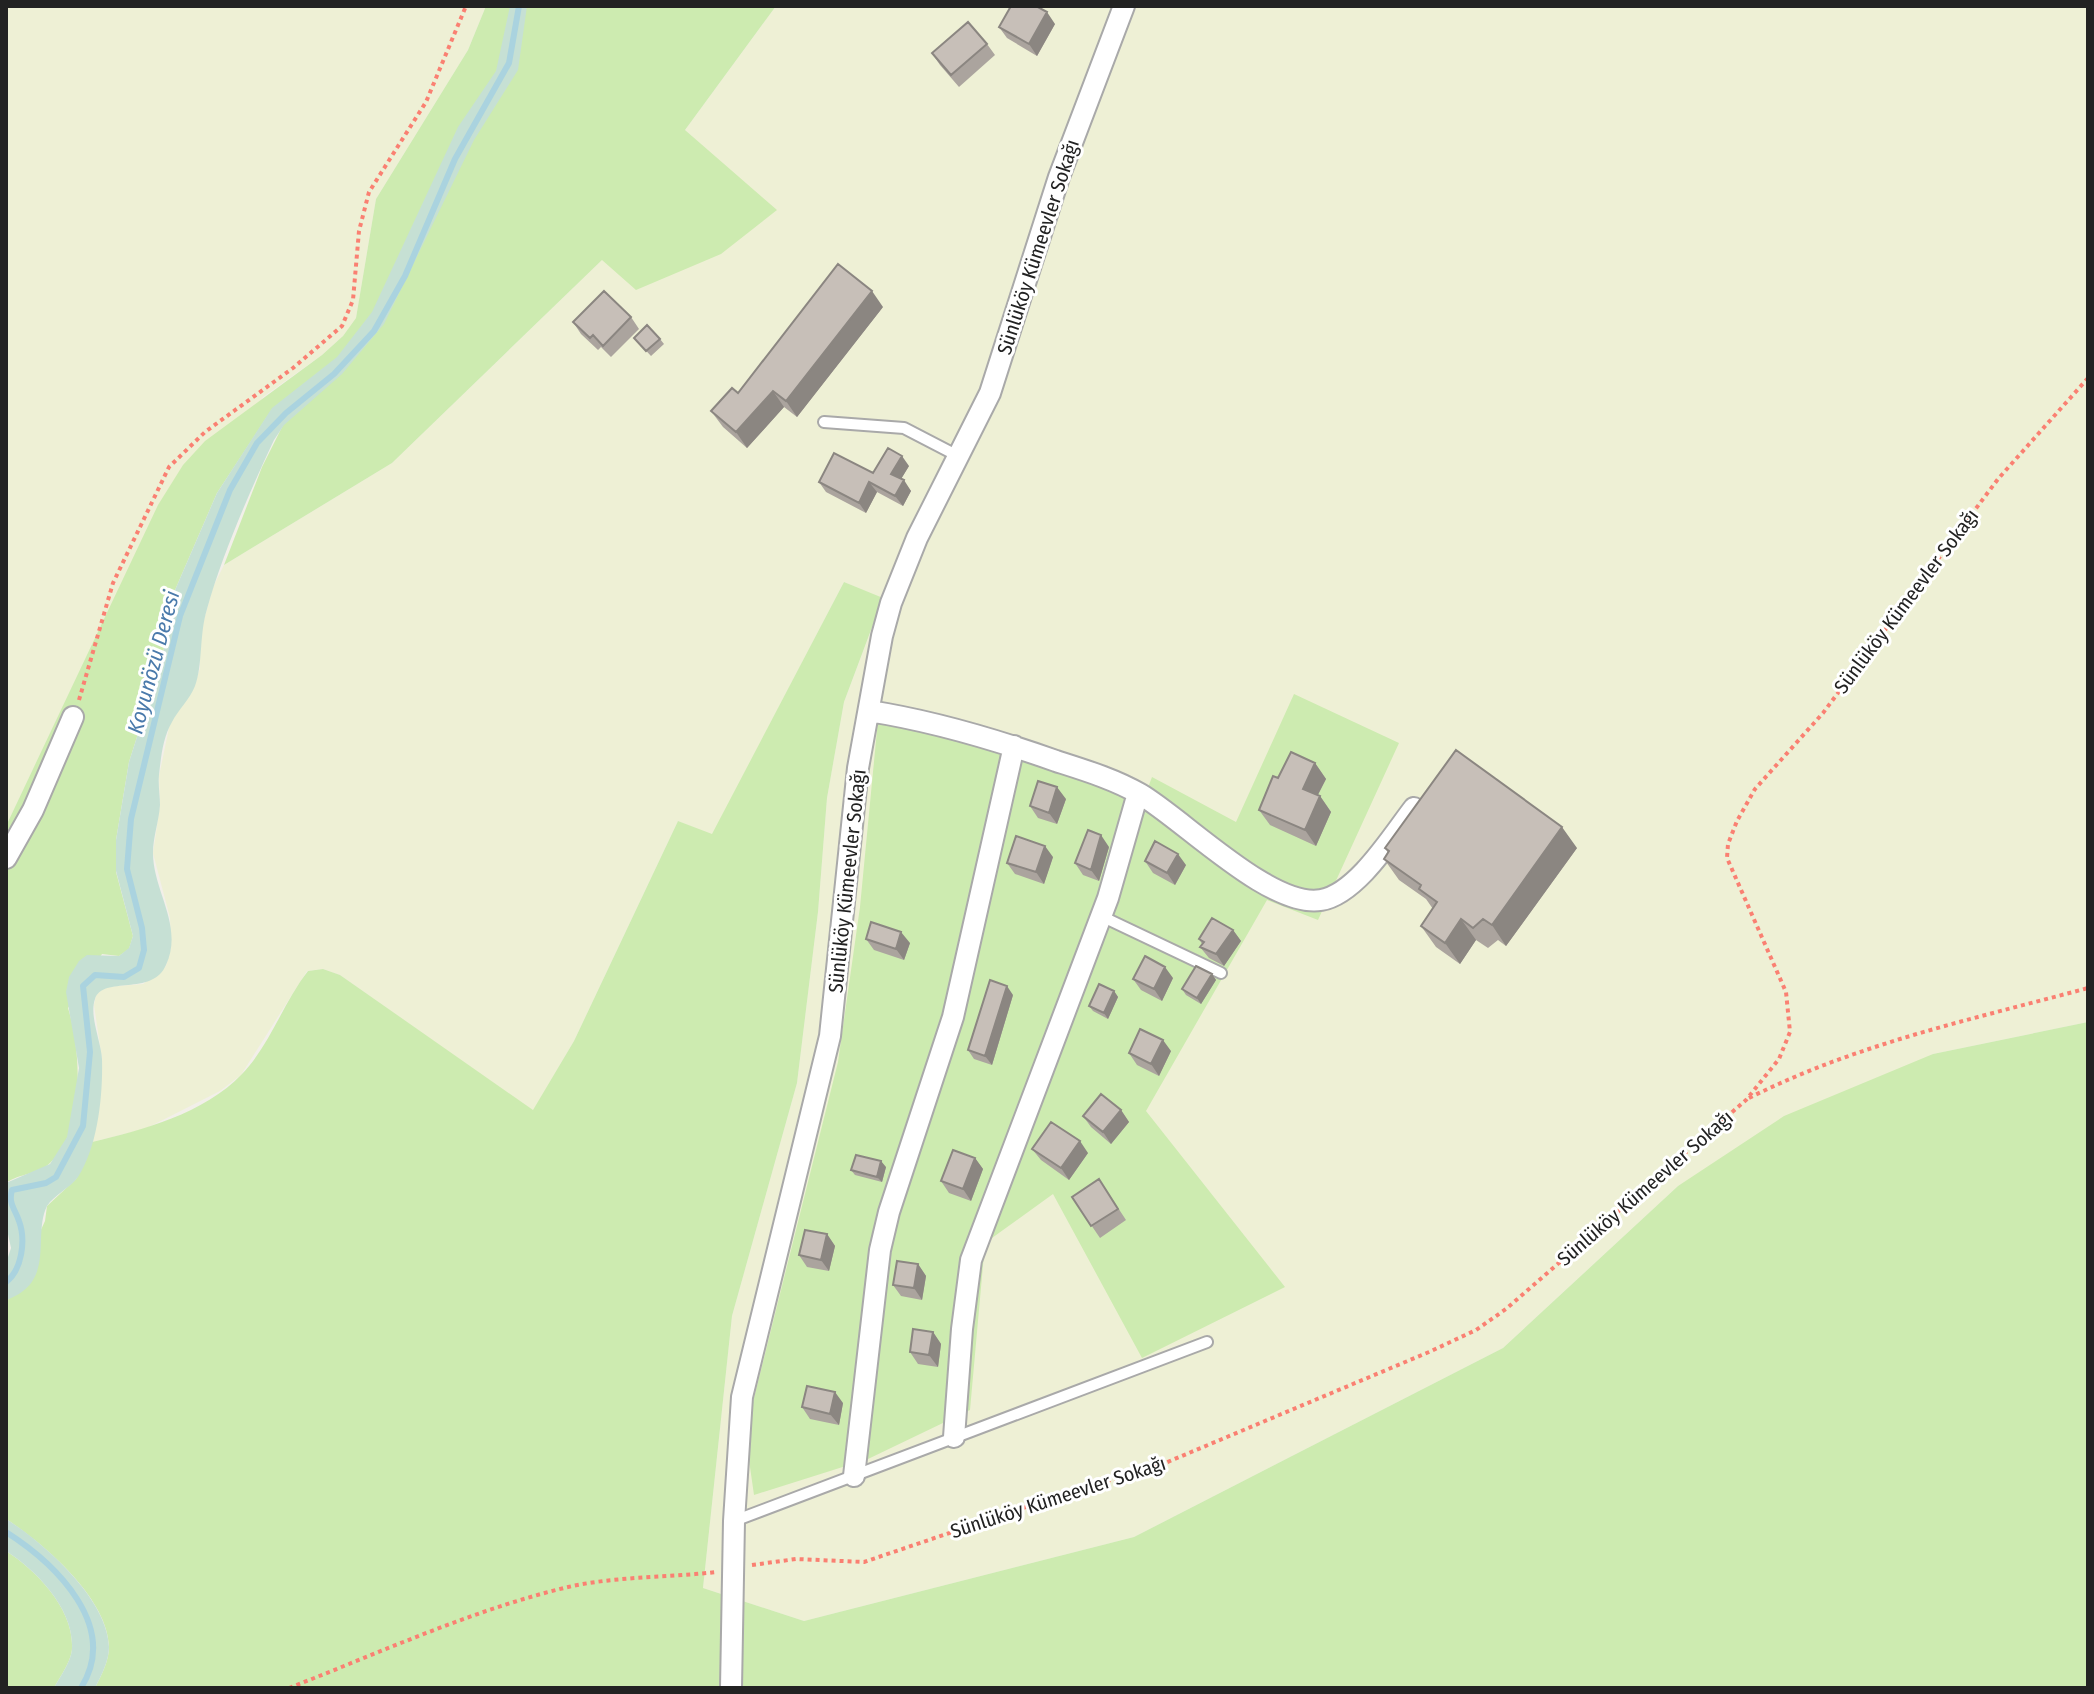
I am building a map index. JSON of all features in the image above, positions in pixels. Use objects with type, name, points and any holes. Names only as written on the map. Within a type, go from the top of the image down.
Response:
[{"type":"street","name":"Sünlüköy Kümeevler Sokağı","points":[[731,1688],[737,1440],[749,1358],[830,1036],[858,768],[891,603],[917,538],[990,393],[1059,177],[1124,6]]},
{"type":"street","points":[[869,711],[926,720],[1014,746],[1138,793],[1226,860],[1267,884],[1306,900],[1330,897],[1350,884],[1414,808]]},
{"type":"street","points":[[6,858],[33,810],[73,717]]},
{"type":"street","points":[[854,1476],[883,1238],[953,1017],[1014,746]]},
{"type":"street","points":[[954,1437],[962,1329],[974,1251],[1101,916],[1138,793]]},
{"type":"lane","points":[[824,422],[904,428],[958,456]]},
{"type":"lane","points":[[1101,916],[1221,973]]},
{"type":"lane","points":[[734,1521],[1207,1342]]},
{"type":"path","points":[[73,717],[113,583],[169,467],[205,432],[333,336],[349,314],[359,231],[369,192],[426,102],[466,6]]},
{"type":"path","name":"Sünlüköy Kümeevler Sokağı","points":[[734,1569],[796,1559],[864,1562],[1070,1492],[1158,1466],[1429,1352],[1476,1330],[1506,1309],[1746,1100],[1779,1059],[1790,1032],[1790,1009],[1779,969],[1727,858],[1728,844],[1737,821],[1755,789],[1823,713],[1998,479],[2088,378]]},
{"type":"path","points":[[1746,1100],[1800,1074],[1917,1031],[2088,988]]},
{"type":"path","points":[[289,1688],[512,1603],[564,1588],[595,1582],[734,1569]]},
{"type":"green space","points":[[6,6],[486,6],[468,50],[376,199],[356,318],[343,336],[322,355],[263,397],[79,673],[6,826]]},
{"type":"green space","points":[[486,6],[776,6],[685,130],[777,210],[721,254],[636,290],[602,260],[392,463],[224,565],[262,467],[283,425],[272,409],[217,493],[169,604],[163,655],[129,762],[116,840],[116,872],[133,936],[129,949],[119,956],[102,954],[68,1008],[78,1067],[75,1111],[70,1131],[62,1149],[50,1163],[6,1183],[6,826],[158,505],[183,465],[205,441],[322,355],[343,336],[356,318],[376,199],[468,50]]},
{"type":"green space","points":[[510,6],[527,6],[518,70],[474,140],[384,324],[342,374],[284,425],[274,440],[228,545],[205,619],[195,686],[169,728],[161,761],[160,805],[153,853],[170,922],[171,951],[159,975],[139,983],[108,988],[95,999],[93,1013],[102,1073],[95,1136],[78,1177],[47,1206],[40,1258],[32,1282],[22,1292],[6,1300],[6,1263],[11,1248],[6,1225],[6,1183],[50,1164],[67,1137],[79,1068],[66,992],[69,977],[87,955],[119,956],[129,948],[133,936],[116,871],[116,840],[129,762],[163,655],[169,604],[217,493],[272,408],[337,357],[372,312],[458,127],[496,71]]},
{"type":"green space","points":[[776,6],[2088,6],[2088,1022],[1933,1054],[1678,1186],[1503,1348],[1134,1537],[804,1621],[703,1588],[732,1316],[797,1083],[818,912],[827,798],[844,702],[883,599],[844,582],[712,835],[678,821],[574,1041],[533,1111],[340,975],[323,969],[307,971],[241,1075],[220,1091],[145,1129],[92,1142],[98,1115],[102,1059],[94,1005],[96,995],[105,987],[143,984],[166,966],[171,947],[170,918],[153,853],[160,805],[159,776],[170,723],[194,687],[200,668],[199,638],[213,587],[224,565],[392,463],[603,259],[776,211],[685,130]]},
{"type":"green space","points":[[844,582],[883,598],[844,702],[827,798],[818,912],[797,1083],[732,1316],[703,1588],[804,1621],[1134,1537],[1503,1348],[1678,1186],[1784,1116],[1933,1054],[2088,1022],[2088,1688],[95,1688],[109,1647],[106,1628],[98,1610],[86,1591],[55,1557],[6,1519],[6,1300],[45,1221],[47,1206],[76,1179],[92,1142],[172,1118],[227,1088],[261,1050],[308,971],[323,969],[340,975],[533,1110],[574,1041],[678,821],[712,834]]},
{"type":"green space","points":[[1294,694],[1399,743],[1318,920],[1267,900],[1146,1111],[1285,1287],[1142,1358],[1053,1194],[985,1243],[970,1410],[868,1459],[754,1495],[746,1439],[749,1418],[838,1062],[860,907],[878,720],[1001,751],[1143,801],[1152,777],[1236,822]]},
{"type":"green space","points":[[6,1519],[55,1557],[86,1591],[98,1610],[109,1647],[95,1688],[54,1688],[70,1658],[71,1633],[67,1619],[51,1592],[6,1551]]},
{"type":"green space","points":[[6,1551],[41,1580],[67,1619],[72,1648],[54,1688],[6,1688]]},
{"type":"building","points":[[1011,6],[1036,6],[1047,12],[1029,44],[999,27]]},
{"type":"building","points":[[968,22],[987,44],[951,75],[932,53]]},
{"type":"building","points":[[838,264],[872,291],[786,401],[773,391],[736,432],[711,411],[732,388],[738,393]]},
{"type":"building","points":[[604,291],[631,317],[603,346],[573,322]]},
{"type":"building","points":[[647,325],[660,339],[646,351],[634,338]]},
{"type":"building","points":[[888,448],[902,456],[891,474],[904,480],[895,496],[869,482],[859,503],[819,482],[834,453],[873,473]]},
{"type":"building","points":[[1456,750],[1562,827],[1492,925],[1483,919],[1473,928],[1461,919],[1445,943],[1421,926],[1437,902],[1419,889],[1421,885],[1384,859],[1389,851],[1385,848]]},
{"type":"building","points":[[1291,752],[1315,763],[1303,789],[1320,796],[1305,830],[1259,810],[1273,776],[1278,778]]},
{"type":"building","points":[[1038,781],[1057,787],[1049,813],[1030,806]]},
{"type":"building","points":[[1088,830],[1101,835],[1091,870],[1075,863]]},
{"type":"building","points":[[1016,836],[1045,846],[1036,872],[1007,863]]},
{"type":"building","points":[[1155,841],[1178,854],[1167,873],[1145,861]]},
{"type":"building","points":[[1212,918],[1233,930],[1216,954],[1200,947],[1204,942],[1199,939]]},
{"type":"building","points":[[871,922],[901,932],[896,949],[866,939]]},
{"type":"building","points":[[1145,956],[1165,967],[1154,989],[1133,979]]},
{"type":"building","points":[[1196,966],[1212,974],[1197,998],[1182,989]]},
{"type":"building","points":[[990,980],[1007,986],[985,1056],[968,1050]]},
{"type":"building","points":[[1099,984],[1114,991],[1104,1013],[1089,1006]]},
{"type":"building","points":[[1140,1029],[1163,1040],[1151,1064],[1129,1053]]},
{"type":"building","points":[[1101,1094],[1121,1110],[1103,1132],[1083,1116]]},
{"type":"building","points":[[1051,1122],[1080,1141],[1061,1168],[1032,1149]]},
{"type":"building","points":[[953,1150],[975,1158],[963,1189],[941,1181]]},
{"type":"building","points":[[856,1155],[881,1161],[877,1177],[851,1170]]},
{"type":"building","points":[[1099,1179],[1118,1209],[1091,1226],[1072,1197]]},
{"type":"building","points":[[805,1230],[827,1234],[821,1260],[799,1255]]},
{"type":"building","points":[[897,1261],[918,1264],[914,1288],[893,1285]]},
{"type":"building","points":[[913,1329],[933,1332],[929,1355],[910,1352]]},
{"type":"building","points":[[807,1386],[835,1392],[830,1414],[802,1407]]},
{"type":"waterway","name":"Koyunözü Deresi","points":[[6,1282],[16,1270],[22,1245],[19,1221],[11,1202],[12,1190],[46,1183],[56,1177],[83,1126],[90,1052],[83,986],[95,975],[124,977],[139,968],[144,950],[142,928],[127,869],[131,819],[180,616],[230,490],[257,443],[286,413],[334,374],[374,331],[405,276],[455,159],[509,63],[519,6]]},
{"type":"waterway","name":"Koyunözü Deresi","points":[[6,1532],[62,1579],[88,1620],[93,1642],[91,1665],[81,1688]]}]
